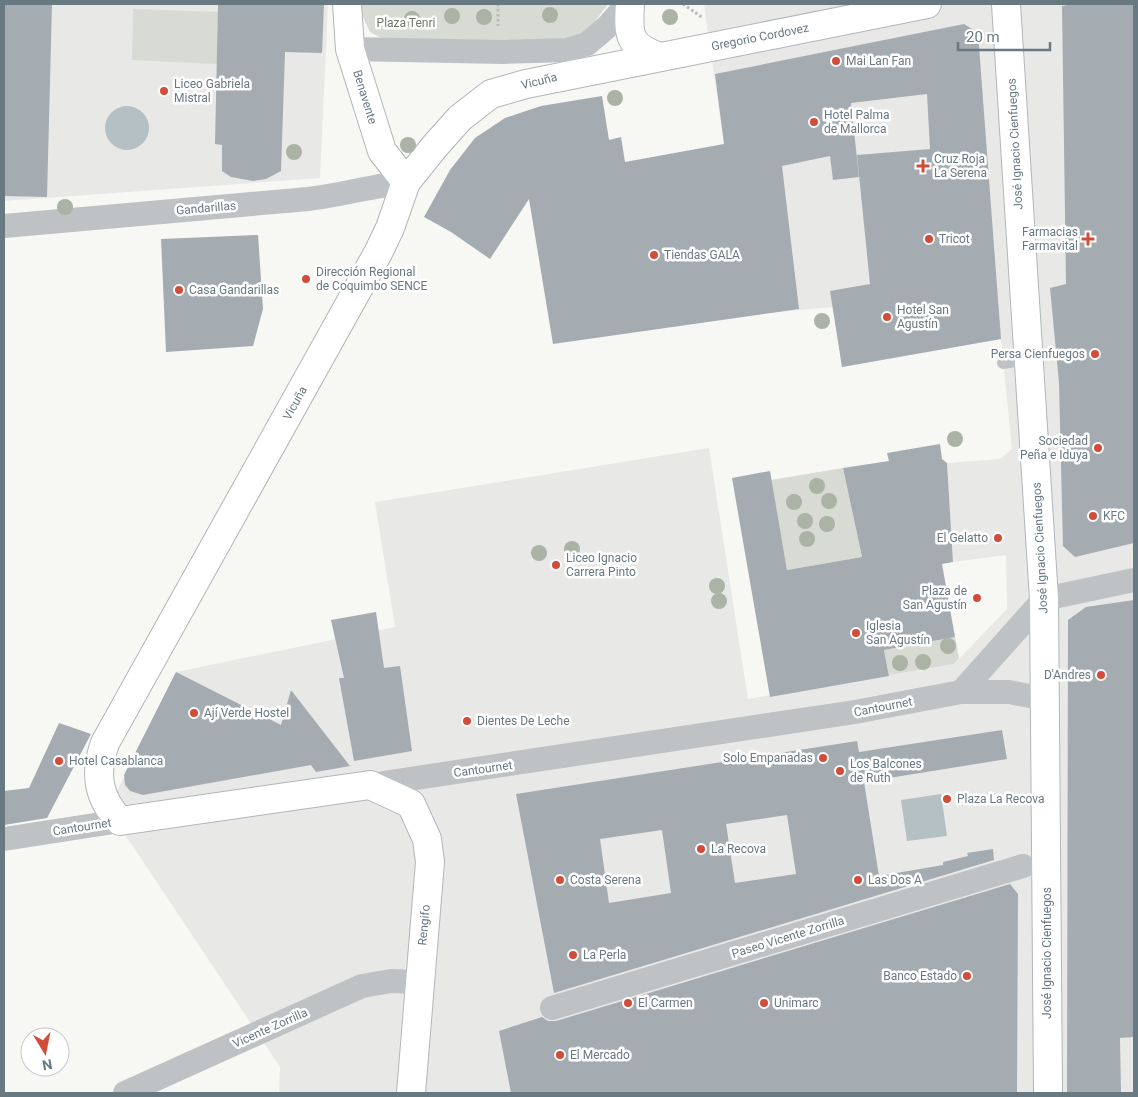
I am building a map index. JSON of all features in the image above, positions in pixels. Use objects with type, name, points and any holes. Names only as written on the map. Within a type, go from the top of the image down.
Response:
[{"type":"street","name":"Benavente","points":[[347,4],[350,49],[382,151],[406,182]]},
{"type":"street","points":[[350,49],[494,52],[567,50],[587,44],[607,27],[628,4]]},
{"type":"street","points":[[628,4],[629,30],[641,50],[660,57]]},
{"type":"street","name":"Gregorio Cordovez","points":[[592,69],[926,4]]},
{"type":"street","name":"José Ignacio Cienfuegos","points":[[1006,4],[1016,361],[1044,599],[1048,1093]]},
{"type":"street","name":"Vicuña","points":[[120,821],[108,808],[99,778],[98,762],[105,743],[378,253],[390,228],[406,182],[460,118],[491,94],[592,69]]},
{"type":"street","name":"Gandarillas","points":[[4,226],[308,200],[334,196],[370,186],[406,182]]},
{"type":"street","points":[[961,692],[1044,599],[1134,580]]},
{"type":"street","name":"Cantournet","points":[[4,839],[480,770],[855,712],[961,692],[1009,692],[1045,699]]},
{"type":"street","name":"Rengifo","points":[[370,785],[411,804],[427,839],[430,862],[410,1093]]},
{"type":"street","name":"Paseo Vicente Zorrilla","points":[[552,1008],[1023,866]]},
{"type":"street","name":"Vicente Zorrilla","points":[[125,1093],[362,986],[391,981],[419,982]]},
{"type":"path","points":[[498,4],[498,34]]},
{"type":"shaded area","name":"Liceo Gabriela Mistral","points":[[4,4],[328,4],[320,178],[4,201]]},
{"type":"shaded area","points":[[704,4],[1134,4],[1134,1093],[279,1093],[280,1067],[108,809],[176,672],[395,627],[375,502],[709,448],[748,699],[954,664],[1007,609],[1006,555],[953,562],[947,463],[1000,459],[1012,449],[1001,339],[842,367],[833,307],[757,314],[724,144]]},
{"type":"shaded area","points":[[131,106],[143,112],[148,119],[148,137],[143,144],[136,149],[123,150],[115,147],[108,140],[105,124],[108,116],[115,109]]},
{"type":"shaded area","points":[[941,794],[947,836],[907,841],[901,800]]},
{"type":"green space","name":"Plaza Tenri","points":[[359,4],[608,4],[590,28],[566,43],[499,40],[409,43],[385,40],[370,32]]},
{"type":"green space","points":[[133,9],[218,12],[217,64],[132,60]]},
{"type":"green space","points":[[843,468],[862,557],[787,570],[771,480]]},
{"type":"green space","points":[[955,637],[959,658],[954,664],[889,675],[884,650]]},
{"type":"building","points":[[4,4],[52,4],[47,197],[4,196]]},
{"type":"building","points":[[218,4],[324,4],[322,53],[285,52],[281,171],[266,179],[253,181],[231,177],[222,171],[222,145],[215,144]]},
{"type":"building","points":[[1074,4],[1134,4],[1134,543],[1075,557],[1063,546],[1059,383],[1050,288],[1066,284],[1062,6]]},
{"type":"building","points":[[964,24],[978,33],[1001,339],[842,367],[830,291],[870,284],[857,155],[930,149],[927,94],[851,103],[859,177],[833,180],[830,156],[782,166],[799,309],[553,344],[529,199],[490,259],[451,232],[424,217],[450,170],[475,138],[505,118],[541,106],[602,96],[609,140],[621,137],[625,162],[724,144],[715,74]]},
{"type":"building","name":"Casa Gandarillas","points":[[258,235],[263,309],[253,346],[166,352],[161,239]]},
{"type":"building","points":[[940,444],[942,459],[947,463],[953,562],[942,564],[955,637],[884,650],[889,676],[770,697],[732,478],[770,471],[787,570],[862,557],[843,468],[889,461],[887,453]]},
{"type":"building","points":[[1134,600],[1134,1037],[1120,1038],[1121,1093],[1067,1093],[1068,620],[1086,607]]},
{"type":"building","points":[[376,612],[384,668],[400,666],[412,751],[354,761],[339,678],[344,678],[331,620]]},
{"type":"building","points":[[176,672],[281,725],[291,690],[350,766],[316,772],[311,765],[143,795],[130,791],[125,785],[124,775]]},
{"type":"building","name":"Hotel Casablanca","points":[[59,723],[91,734],[47,818],[4,825],[4,791],[29,788]]},
{"type":"building","name":"La Recova","points":[[1002,730],[1007,759],[864,782],[879,876],[943,865],[943,862],[968,856],[967,853],[993,849],[994,860],[554,993],[516,794],[857,741],[859,752]],"holes":[[[787,815],[796,874],[735,883],[726,824]],[[662,830],[671,893],[609,903],[600,839]]]},
{"type":"building","points":[[1010,884],[1018,894],[1017,1093],[511,1093],[499,1031],[542,1017],[548,1021],[556,1021]]},
{"type":"place","name":"Mai Lan Fan","points":[[836,61]]},
{"type":"place","name":"Liceo Gabriela Mistral","points":[[164,91]]},
{"type":"place","name":"Hotel Palma de Mallorca","points":[[814,122]]},
{"type":"place","name":"Cruz Roja La Serena","points":[[923,166]]},
{"type":"place","name":"Tricot","points":[[929,239]]},
{"type":"place","name":"Farmacias Farmavital","points":[[1088,239]]},
{"type":"place","name":"Tiendas GALA","points":[[654,255]]},
{"type":"place","name":"Dirección Regional de Coquimbo SENCE","points":[[306,279]]},
{"type":"place","name":"Casa Gandarillas","points":[[179,290]]},
{"type":"place","name":"Hotel San Agustín","points":[[887,317]]},
{"type":"place","name":"Persa Cienfuegos","points":[[1095,354]]},
{"type":"place","name":"Sociedad Peña e Iduya","points":[[1098,448]]},
{"type":"place","name":"KFC","points":[[1093,516]]},
{"type":"place","name":"El Gelatto","points":[[998,538]]},
{"type":"place","name":"Liceo Ignacio Carrera Pinto","points":[[556,565]]},
{"type":"place","name":"Plaza de San Agustín","points":[[977,598]]},
{"type":"place","name":"Iglesia San Agustín","points":[[856,633]]},
{"type":"place","name":"D'Andres","points":[[1101,675]]},
{"type":"place","name":"Ají Verde Hostel","points":[[194,713]]},
{"type":"place","name":"Dientes De Leche","points":[[467,721]]},
{"type":"place","name":"Solo Empanadas","points":[[823,758]]},
{"type":"place","name":"Hotel Casablanca","points":[[59,761]]},
{"type":"place","name":"Los Balcones de Ruth","points":[[840,771]]},
{"type":"place","name":"Plaza La Recova","points":[[947,799]]},
{"type":"place","name":"La Recova","points":[[701,849]]},
{"type":"place","name":"Costa Serena","points":[[560,880]]},
{"type":"place","name":"Las Dos A","points":[[858,880]]},
{"type":"place","name":"La Perla","points":[[573,955]]},
{"type":"place","name":"Banco Estado","points":[[967,976]]},
{"type":"place","name":"El Carmen","points":[[628,1003]]},
{"type":"place","name":"Unimarc","points":[[764,1003]]},
{"type":"place","name":"El Mercado","points":[[560,1055]]}]
